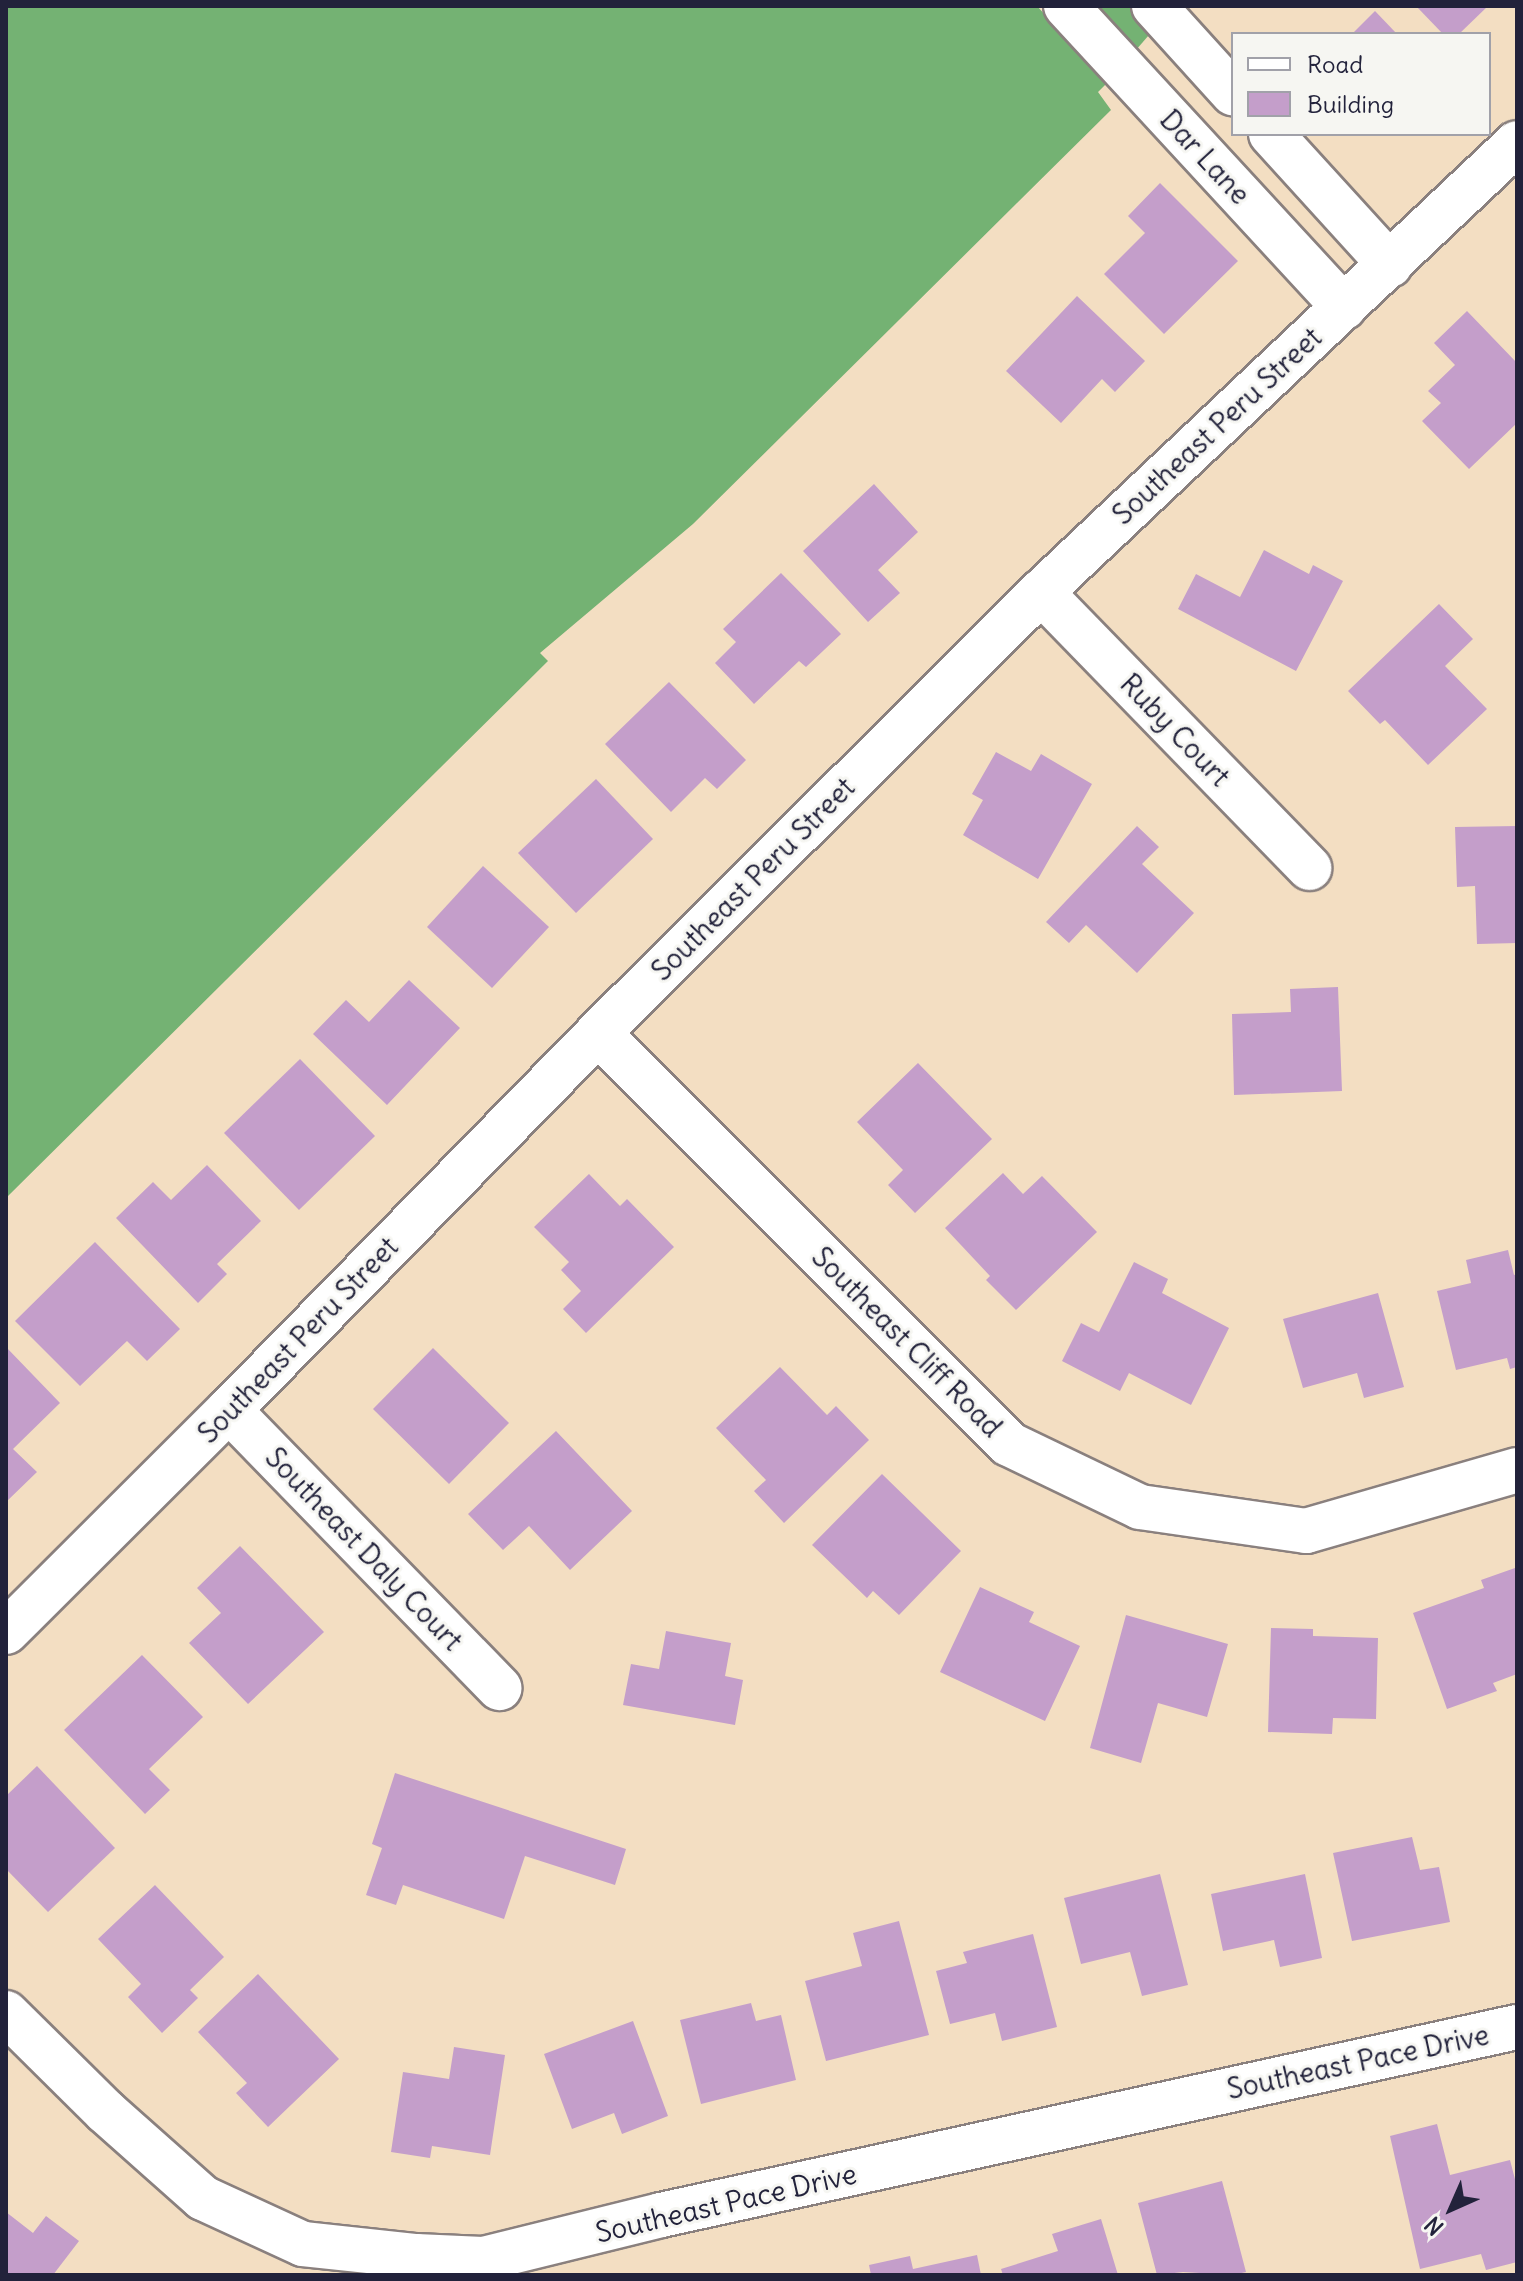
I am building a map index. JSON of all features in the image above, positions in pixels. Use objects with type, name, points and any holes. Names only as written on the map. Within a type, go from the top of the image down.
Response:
[{"type":"street","name":"Dar Lane","points":[[1066,6],[1344,307]]},
{"type":"street","points":[[1154,6],[1231,91]]},
{"type":"street","points":[[1273,136],[1390,265]]},
{"type":"street","name":"Southeast Peru Street","points":[[6,1632],[229,1410],[598,1033],[1041,592],[1517,143]]},
{"type":"street","name":"Ruby Court","points":[[1041,592],[1309,868]]},
{"type":"street","name":"Southeast Cliff Road","points":[[598,1033],[1009,1444],[1127,1501],[1140,1507],[1306,1531],[1517,1470]]},
{"type":"street","name":"Southeast Daly Court","points":[[229,1410],[499,1688]]},
{"type":"street","name":"Southeast Pace Drive","points":[[6,2013],[105,2111],[203,2198],[303,2244],[483,2259],[661,2215],[1517,2027]]},
{"type":"green space","points":[[6,6],[1037,6],[1107,83],[1098,92],[1111,110],[693,524],[540,653],[548,661],[6,1198]]},
{"type":"green space","points":[[1096,6],[1135,6],[1155,28],[1136,50]]},
{"type":"building","points":[[1416,6],[1488,6],[1461,32],[1441,32]]},
{"type":"building","points":[[1375,11],[1395,32],[1354,32]]},
{"type":"building","points":[[1160,183],[1238,261],[1164,334],[1104,274],[1145,233],[1128,216]]},
{"type":"building","points":[[1077,296],[1145,361],[1115,392],[1102,379],[1061,423],[1006,371]]},
{"type":"building","points":[[1467,311],[1517,363],[1517,423],[1469,469],[1422,421],[1441,403],[1428,391],[1455,365],[1434,343]]},
{"type":"building","points":[[874,484],[918,532],[878,570],[900,593],[868,622],[803,551]]},
{"type":"building","points":[[1264,550],[1309,574],[1313,565],[1343,581],[1296,671],[1178,609],[1196,574],[1240,597]]},
{"type":"building","points":[[781,573],[841,634],[806,667],[799,661],[754,704],[715,663],[736,642],[723,629]]},
{"type":"building","points":[[1439,604],[1473,639],[1445,666],[1487,709],[1428,765],[1385,720],[1380,724],[1348,691]]},
{"type":"building","points":[[669,682],[746,760],[717,789],[705,778],[671,812],[605,744]]},
{"type":"building","points":[[996,752],[1031,771],[1041,754],[1092,784],[1038,879],[963,835],[983,800],[972,794]]},
{"type":"building","points":[[596,779],[653,839],[576,913],[518,853]]},
{"type":"building","points":[[1137,826],[1159,847],[1142,864],[1194,913],[1137,973],[1086,925],[1069,943],[1046,922]]},
{"type":"building","points":[[1517,826],[1517,943],[1477,944],[1475,886],[1457,887],[1455,827]]},
{"type":"building","points":[[483,866],[549,927],[492,988],[427,927]]},
{"type":"building","points":[[409,980],[460,1028],[387,1105],[313,1034],[346,1000],[369,1022]]},
{"type":"building","points":[[1338,987],[1342,1091],[1234,1095],[1232,1014],[1291,1012],[1290,989]]},
{"type":"building","points":[[300,1059],[375,1136],[299,1210],[224,1133]]},
{"type":"building","points":[[918,1063],[992,1139],[915,1213],[888,1185],[903,1170],[857,1122]]},
{"type":"building","points":[[207,1165],[261,1221],[217,1264],[227,1274],[198,1303],[116,1218],[153,1182],[171,1200]]},
{"type":"building","points":[[1003,1173],[1023,1194],[1042,1176],[1097,1232],[1016,1310],[986,1280],[990,1276],[945,1228]]},
{"type":"building","points":[[589,1174],[620,1206],[627,1199],[674,1247],[586,1333],[563,1309],[581,1291],[561,1270],[569,1262],[534,1227]]},
{"type":"building","points":[[95,1242],[180,1329],[147,1361],[127,1341],[80,1386],[15,1321]]},
{"type":"building","points":[[1508,1250],[1514,1275],[1517,1274],[1517,1367],[1510,1369],[1507,1358],[1456,1370],[1437,1291],[1471,1283],[1466,1260]]},
{"type":"building","points":[[1134,1262],[1168,1279],[1162,1293],[1229,1328],[1191,1405],[1129,1373],[1120,1391],[1062,1361],[1081,1323],[1099,1332]]},
{"type":"building","points":[[1378,1293],[1404,1387],[1364,1398],[1357,1373],[1303,1388],[1283,1319]]},
{"type":"building","points":[[6,1347],[60,1403],[13,1449],[37,1472],[6,1502]]},
{"type":"building","points":[[433,1348],[509,1423],[449,1484],[373,1409]]},
{"type":"building","points":[[780,1367],[827,1415],[836,1406],[869,1440],[784,1523],[754,1491],[766,1480],[716,1428]]},
{"type":"building","points":[[556,1431],[632,1511],[570,1570],[529,1526],[503,1550],[468,1514]]},
{"type":"building","points":[[882,1474],[961,1551],[899,1615],[873,1591],[867,1598],[812,1545]]},
{"type":"building","points":[[240,1546],[324,1632],[248,1704],[189,1643],[221,1613],[197,1588]]},
{"type":"building","points":[[1515,1568],[1517,1674],[1493,1683],[1497,1691],[1447,1709],[1413,1613],[1484,1588],[1481,1580]]},
{"type":"building","points":[[980,1587],[1034,1612],[1029,1622],[1080,1646],[1045,1721],[940,1672]]},
{"type":"building","points":[[1126,1615],[1228,1644],[1207,1717],[1158,1703],[1141,1763],[1090,1748]]},
{"type":"building","points":[[1271,1628],[1313,1629],[1313,1636],[1378,1638],[1376,1719],[1333,1718],[1332,1734],[1268,1732]]},
{"type":"building","points":[[666,1631],[731,1643],[725,1676],[743,1680],[735,1725],[623,1705],[631,1664],[659,1669]]},
{"type":"building","points":[[142,1655],[203,1717],[149,1769],[170,1790],[145,1814],[64,1730]]},
{"type":"building","points":[[37,1766],[115,1848],[48,1912],[6,1869],[6,1796]]},
{"type":"building","points":[[395,1773],[626,1849],[615,1885],[525,1856],[504,1919],[403,1885],[396,1905],[366,1895],[382,1848],[372,1844]]},
{"type":"building","points":[[1412,1837],[1420,1870],[1439,1867],[1450,1922],[1352,1941],[1333,1853]]},
{"type":"building","points":[[1160,1874],[1188,1985],[1142,1996],[1130,1952],[1081,1964],[1064,1898]]},
{"type":"building","points":[[1305,1874],[1322,1958],[1280,1967],[1274,1940],[1223,1951],[1211,1894]]},
{"type":"building","points":[[155,1885],[224,1957],[190,1990],[198,1998],[162,2033],[128,1997],[141,1984],[98,1939]]},
{"type":"building","points":[[899,1921],[929,2035],[826,2061],[805,1981],[862,1966],[853,1933]]},
{"type":"building","points":[[1033,1934],[1057,2027],[1002,2041],[995,2013],[950,2024],[936,1971],[967,1963],[963,1952]]},
{"type":"building","points":[[258,1974],[339,2059],[268,2127],[236,2093],[247,2083],[198,2032]]},
{"type":"building","points":[[751,2003],[756,2021],[781,2015],[796,2080],[701,2104],[680,2020]]},
{"type":"building","points":[[633,2021],[668,2116],[622,2134],[614,2113],[572,2129],[544,2054]]},
{"type":"building","points":[[454,2047],[505,2055],[490,2155],[432,2146],[430,2158],[391,2152],[403,2072],[449,2079]]},
{"type":"building","points":[[1437,2124],[1450,2175],[1510,2160],[1517,2187],[1517,2262],[1486,2270],[1481,2254],[1420,2269],[1390,2136]]},
{"type":"building","points":[[1222,2181],[1246,2272],[1233,2275],[1183,2272],[1157,2275],[1138,2203]]},
{"type":"building","points":[[6,2212],[33,2233],[46,2216],[79,2241],[53,2275],[6,2275]]},
{"type":"building","points":[[1101,2219],[1118,2275],[1003,2275],[1001,2269],[1058,2251],[1052,2234]]},
{"type":"building","points":[[977,2255],[981,2275],[871,2275],[869,2265],[910,2256],[913,2269]]}]
